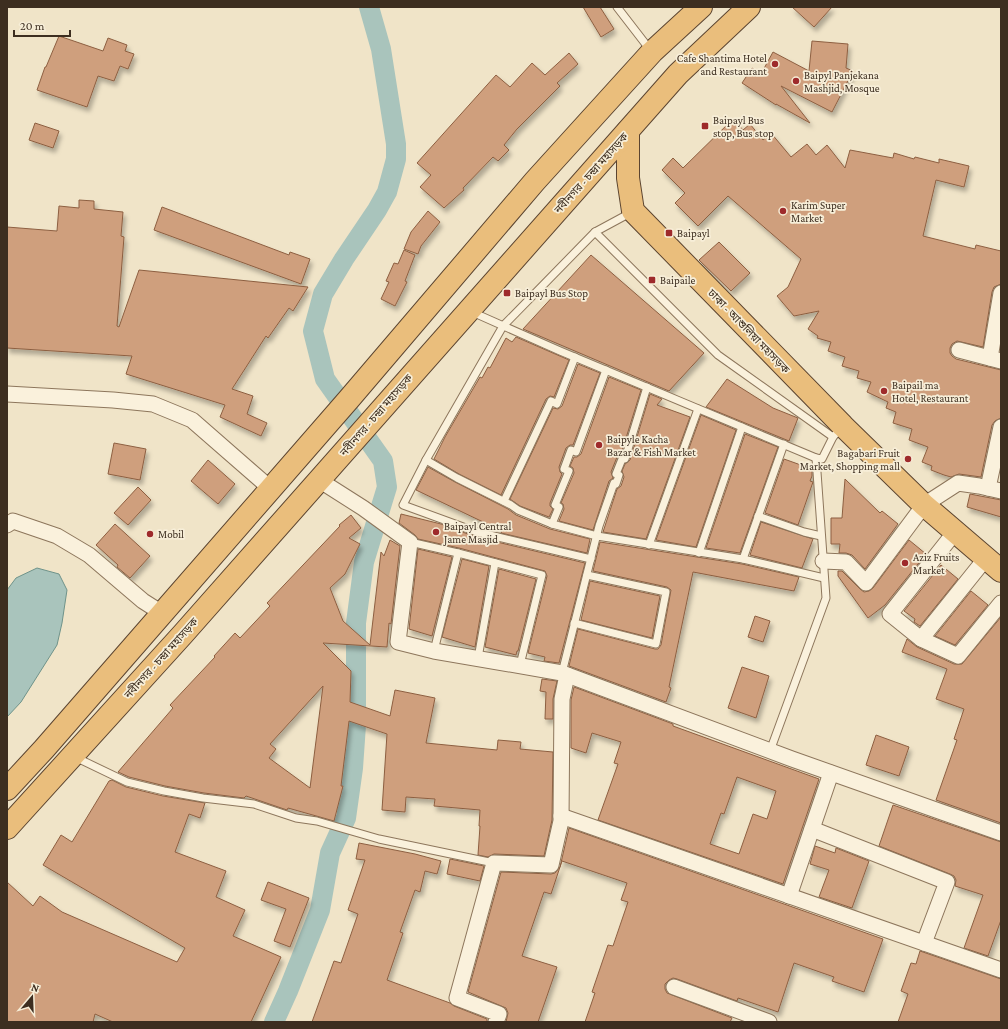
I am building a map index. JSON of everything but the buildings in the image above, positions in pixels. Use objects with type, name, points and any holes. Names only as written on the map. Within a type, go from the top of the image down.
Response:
[{"type":"highway","points":[[7,789],[44,749],[274,485],[535,181],[652,52],[701,7]]},
{"type":"highway","name":"নবীনগর - চন্দ্রা মহাসড়ক","points":[[7,828],[183,634],[678,74],[749,7]]},
{"type":"highway","points":[[628,131],[628,178],[633,211]]},
{"type":"highway","name":"ঢাকা - আশুলিয়া মহাসড়ক","points":[[633,211],[838,432],[993,565]]},
{"type":"street","points":[[959,350],[996,360],[1001,293]]},
{"type":"street","points":[[7,394],[113,400],[153,404],[192,420],[274,485]]},
{"type":"street","points":[[823,561],[846,562],[866,583],[924,505],[958,483],[995,490],[1001,427]]},
{"type":"street","points":[[319,480],[363,508],[410,542],[398,642],[434,651],[564,674],[770,751],[1001,833]]},
{"type":"street","points":[[7,525],[13,521],[58,536],[89,556],[154,608],[158,618]]},
{"type":"street","points":[[955,532],[890,614],[921,639],[958,656],[1001,603]]},
{"type":"street","points":[[921,639],[993,565]]},
{"type":"street","points":[[496,1022],[499,1014],[457,998],[494,863],[551,865],[561,816],[562,700],[564,674]]},
{"type":"street","points":[[789,896],[831,773]]},
{"type":"street","points":[[561,816],[1001,970]]},
{"type":"street","points":[[812,829],[947,882],[924,943]]},
{"type":"street","points":[[674,987],[769,1022]]},
{"type":"lane","points":[[617,7],[652,52]]},
{"type":"lane","points":[[591,559],[477,532],[403,505],[426,460],[503,326],[595,232],[633,211]]},
{"type":"lane","points":[[468,310],[575,358],[816,458],[822,459],[838,432],[718,355],[595,232]]},
{"type":"lane","points":[[504,501],[551,401],[557,404],[575,358]]},
{"type":"lane","points":[[552,524],[558,507],[555,505],[569,471],[564,469],[571,450],[576,452],[606,370]]},
{"type":"lane","points":[[564,674],[574,623],[597,536],[598,526],[614,483],[616,484],[619,475],[616,474],[622,459],[625,459],[647,387]]},
{"type":"lane","points":[[649,545],[698,409]]},
{"type":"lane","points":[[699,553],[742,427]]},
{"type":"lane","points":[[743,559],[784,444]]},
{"type":"lane","points":[[770,751],[826,598],[816,458]]},
{"type":"lane","points":[[426,460],[457,478],[504,501],[518,510],[552,524],[597,536],[743,559],[824,578]]},
{"type":"lane","points":[[758,516],[804,532],[821,536]]},
{"type":"lane","points":[[410,542],[542,575],[520,665]]},
{"type":"lane","points":[[434,651],[458,553]]},
{"type":"lane","points":[[478,658],[495,563]]},
{"type":"lane","points":[[574,623],[656,644],[666,592],[587,575]]},
{"type":"lane","points":[[73,756],[127,782],[203,798],[254,804],[296,818],[317,821],[379,839],[494,863]]},
{"type":"water","points":[[37,568],[59,574],[67,590],[62,623],[57,645],[21,702],[7,717],[7,590],[16,578]]},
{"type":"waterway","points":[[274,1022],[320,910],[330,853],[346,818],[353,768],[356,725],[356,623],[364,562],[387,487],[383,461],[325,379],[313,331],[323,294],[387,192],[396,159],[396,144],[381,49],[369,7]]},
{"type":"place","name":"Cafe Shantima Hotel and Restaurant","points":[[775,64]]},
{"type":"place","name":"Baipyl Panjekana Mashjid, Mosque","points":[[796,81]]},
{"type":"place","name":"Baipayl Bus stop, Bus stop","points":[[705,126]]},
{"type":"place","name":"Karim Super Market","points":[[783,211]]},
{"type":"place","name":"Baipayl","points":[[669,233]]},
{"type":"place","name":"Baipaile","points":[[652,280]]},
{"type":"place","name":"Baipayl Bus Stop","points":[[507,293]]},
{"type":"place","name":"Baipail ma Hotel, Restaurant","points":[[884,391]]},
{"type":"place","name":"Baipyle Kacha Bazar & Fish Market","points":[[599,445]]},
{"type":"place","name":"Bagabari Fruit Market, Shopping mall","points":[[908,459]]},
{"type":"place","name":"Baipayl Central Jame Masjid","points":[[436,532]]},
{"type":"place","name":"Mobil","points":[[150,534]]},
{"type":"place","name":"Aziz Fruits Market","points":[[905,563]]}]
